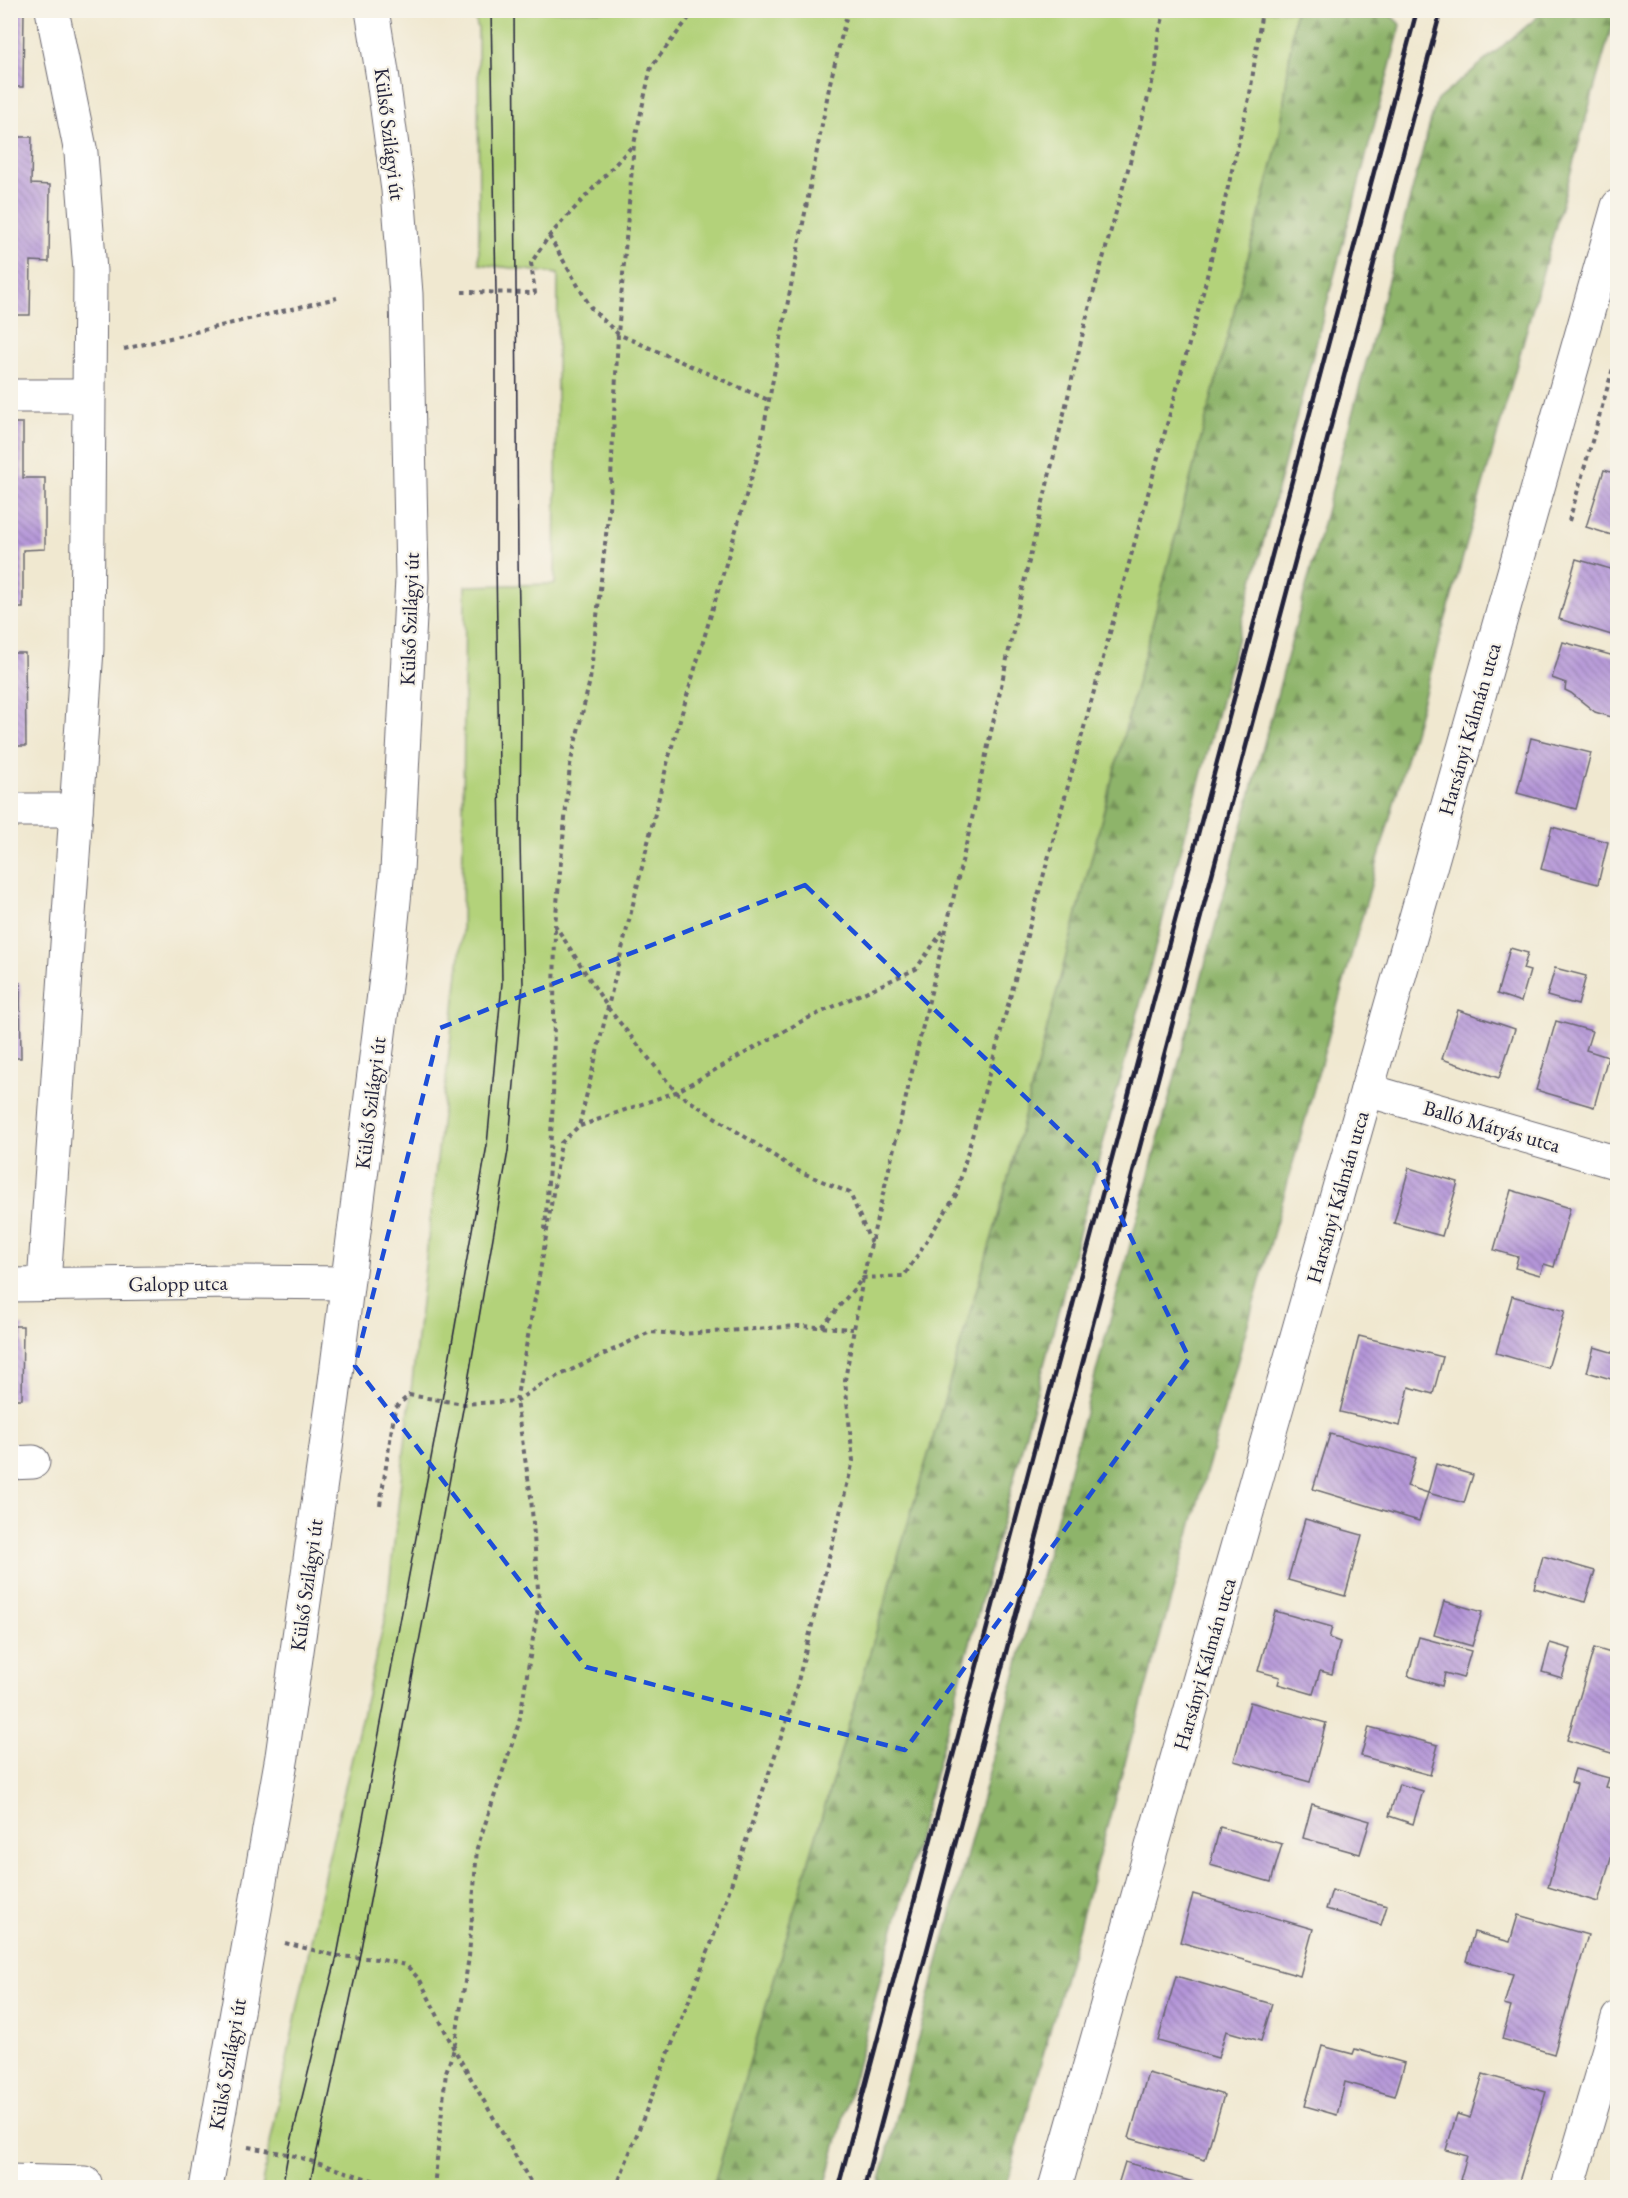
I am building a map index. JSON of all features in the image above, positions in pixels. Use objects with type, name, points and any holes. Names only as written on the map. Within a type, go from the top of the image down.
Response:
[{"type":"street","points":[[44,1284],[87,649],[90,271],[81,153],[52,10]]},
{"type":"street","name":"Külső Szilágyi út","points":[[206,2187],[283,1745],[333,1398],[387,970],[397,871],[412,578],[406,294],[398,190],[372,10]]},
{"type":"street","name":"Harsányi Kálmán utca","points":[[1055,2187],[1617,206]]},
{"type":"street","points":[[10,396],[88,396]]},
{"type":"street","points":[[10,810],[76,810]]},
{"type":"street","name":"Balló Mátyás utca","points":[[1367,1090],[1617,1163]]},
{"type":"street","name":"Galopp utca","points":[[10,1285],[346,1283]]},
{"type":"street","points":[[1568,2187],[1617,2018]]},
{"type":"street","points":[[10,2181],[85,2185]]},
{"type":"path","points":[[543,1255],[553,1102],[555,925],[570,765],[590,680],[610,499],[618,334],[634,144],[651,67],[695,10]]},
{"type":"path","points":[[579,1126],[668,760],[759,452],[830,82],[848,10]]},
{"type":"path","points":[[616,2187],[711,1944],[792,1705],[853,1461],[845,1380],[863,1278],[1073,374],[1156,69],[1158,36],[1165,10]]},
{"type":"path","points":[[822,1328],[863,1278],[904,1276],[956,1195],[1203,293],[1251,94],[1262,10]]},
{"type":"path","points":[[462,292],[534,293],[531,263],[549,236],[634,144]]},
{"type":"path","points":[[549,236],[591,308],[618,334],[768,400]]},
{"type":"path","points":[[88,357],[337,298]]},
{"type":"path","points":[[555,925],[608,1008],[676,1092],[796,1170],[850,1193],[871,1244]]},
{"type":"path","points":[[434,2187],[446,2072],[454,2049],[469,1958],[477,1848],[519,1723],[539,1602],[531,1497],[516,1401],[561,1143],[579,1126],[676,1092],[802,1021],[916,969],[946,926]]},
{"type":"path","points":[[380,1505],[395,1408],[409,1395],[464,1404],[516,1401],[544,1383],[650,1332],[681,1334],[799,1326],[853,1329]]},
{"type":"path","points":[[250,1934],[337,1956],[378,1959],[406,1965],[420,1980],[454,2049],[534,2187]]},
{"type":"path","points":[[214,2140],[288,2154],[388,2187]]},
{"type":"highlighted area","points":[[805,885],[1096,1165],[1189,1358],[905,1750],[586,1667],[355,1366],[440,1028]]},
{"type":"green space","points":[[1546,10],[1616,11],[1006,2187],[878,2187],[1436,101]]},
{"type":"green space","points":[[473,11],[1295,11],[1280,135],[998,1217],[713,2187],[261,2188],[325,1872],[386,1614],[462,937],[465,586],[555,584],[558,274],[479,264],[478,29]]},
{"type":"green space","points":[[1295,11],[1386,11],[1401,25],[825,2187],[713,2187],[998,1217],[1280,135]]},
{"type":"building","points":[[10,10],[24,10],[23,87],[10,87]]},
{"type":"building","points":[[10,137],[32,137],[31,184],[50,185],[49,262],[31,261],[30,315],[10,315]]},
{"type":"building","points":[[10,423],[23,423],[23,478],[45,478],[45,549],[23,550],[23,608],[10,608]]},
{"type":"building","points":[[1604,470],[1618,474],[1618,537],[1586,527]]},
{"type":"building","points":[[1576,559],[1618,571],[1618,637],[1559,619]]},
{"type":"building","points":[[1563,642],[1618,657],[1618,719],[1595,712],[1565,690],[1566,683],[1552,678]]},
{"type":"building","points":[[10,653],[25,653],[26,746],[10,746]]},
{"type":"building","points":[[1531,738],[1591,753],[1576,809],[1517,793]]},
{"type":"building","points":[[1552,827],[1608,842],[1598,884],[1541,869]]},
{"type":"building","points":[[1510,948],[1528,953],[1523,969],[1530,971],[1521,1002],[1497,994]]},
{"type":"building","points":[[1555,968],[1586,976],[1578,1005],[1547,996]]},
{"type":"building","points":[[10,983],[20,983],[21,1058],[10,1058]]},
{"type":"building","points":[[1458,1010],[1515,1029],[1499,1078],[1442,1059]]},
{"type":"building","points":[[1556,1021],[1592,1031],[1586,1050],[1608,1057],[1594,1107],[1536,1090]]},
{"type":"building","points":[[1409,1168],[1458,1182],[1442,1236],[1394,1223]]},
{"type":"building","points":[[1511,1190],[1570,1208],[1554,1267],[1544,1264],[1540,1275],[1515,1268],[1518,1257],[1494,1250]]},
{"type":"building","points":[[1512,1296],[1565,1311],[1548,1368],[1496,1353]]},
{"type":"building","points":[[10,1326],[23,1326],[22,1399],[10,1399]]},
{"type":"building","points":[[1359,1336],[1443,1357],[1433,1394],[1409,1387],[1400,1426],[1340,1412]]},
{"type":"building","points":[[1594,1347],[1618,1354],[1618,1381],[1587,1372]]},
{"type":"building","points":[[1330,1434],[1416,1458],[1407,1486],[1428,1493],[1419,1521],[1313,1489]]},
{"type":"building","points":[[1436,1464],[1473,1475],[1464,1503],[1428,1493]]},
{"type":"building","points":[[1305,1519],[1362,1535],[1345,1596],[1288,1580]]},
{"type":"building","points":[[1543,1556],[1595,1571],[1585,1602],[1534,1588]]},
{"type":"building","points":[[1444,1601],[1482,1612],[1472,1646],[1434,1635]]},
{"type":"building","points":[[1275,1611],[1332,1627],[1329,1638],[1340,1642],[1332,1674],[1320,1671],[1313,1694],[1278,1684],[1280,1677],[1258,1671]]},
{"type":"building","points":[[1419,1637],[1471,1651],[1463,1678],[1445,1673],[1442,1686],[1408,1676]]},
{"type":"building","points":[[1550,1643],[1571,1649],[1562,1678],[1542,1672]]},
{"type":"building","points":[[1594,1648],[1618,1655],[1618,1755],[1567,1740]]},
{"type":"building","points":[[1250,1702],[1326,1723],[1310,1782],[1234,1761]]},
{"type":"building","points":[[1369,1727],[1438,1745],[1430,1775],[1361,1756]]},
{"type":"building","points":[[1575,1769],[1609,1778],[1606,1787],[1618,1790],[1618,1835],[1598,1902],[1548,1887],[1577,1784],[1571,1782]]},
{"type":"building","points":[[1399,1784],[1423,1791],[1413,1824],[1389,1816]]},
{"type":"building","points":[[1312,1804],[1370,1821],[1360,1854],[1303,1838]]},
{"type":"building","points":[[1220,1827],[1282,1844],[1271,1882],[1210,1865]]},
{"type":"building","points":[[1332,1890],[1387,1906],[1381,1925],[1326,1909]]},
{"type":"building","points":[[1193,1894],[1313,1929],[1300,1976],[1180,1942]]},
{"type":"building","points":[[1518,1915],[1588,1935],[1554,2054],[1502,2039],[1511,2007],[1504,2005],[1513,1974],[1466,1961],[1474,1932],[1510,1942]]},
{"type":"building","points":[[1176,1976],[1272,2004],[1261,2041],[1226,2031],[1218,2058],[1158,2041]]},
{"type":"building","points":[[1322,2046],[1353,2054],[1355,2049],[1405,2063],[1395,2096],[1345,2082],[1337,2115],[1305,2106]]},
{"type":"building","points":[[1148,2073],[1224,2095],[1205,2160],[1129,2138]]},
{"type":"building","points":[[1483,2074],[1546,2092],[1517,2188],[1485,2188],[1460,2180],[1467,2156],[1446,2150],[1457,2114],[1470,2118]]},
{"type":"building","points":[[1125,2162],[1193,2182],[1191,2188],[1117,2188]]},
{"type":"tram line","points":[[282,2188],[288,2154],[337,1956],[442,1400],[487,1145],[502,983],[496,560],[496,292],[491,10]]},
{"type":"tram line","points":[[309,2188],[359,1959],[464,1404],[508,1151],[523,984],[514,10]]},
{"type":"railway","points":[[838,2188],[1417,10]]},
{"type":"railway","points":[[864,2188],[1441,10]]}]
